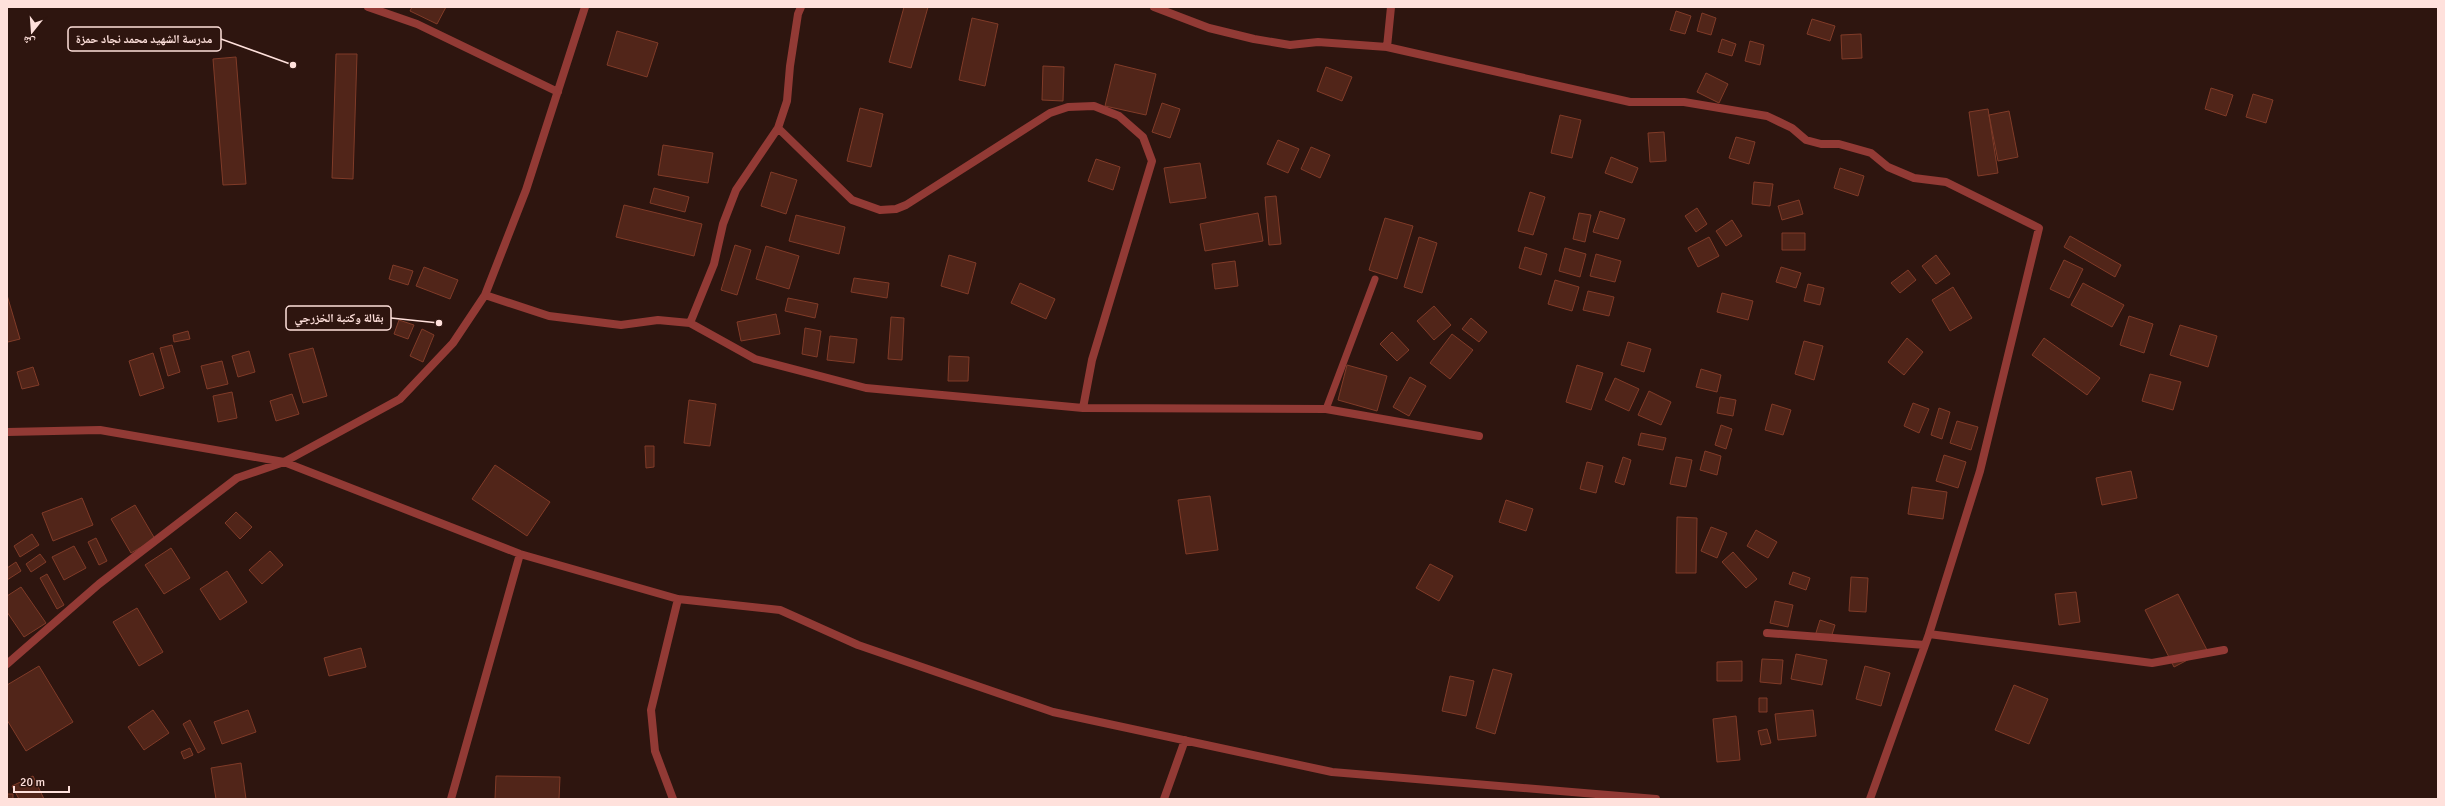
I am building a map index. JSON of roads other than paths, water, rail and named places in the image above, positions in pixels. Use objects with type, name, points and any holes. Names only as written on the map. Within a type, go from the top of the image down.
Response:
[{"type":"street","points":[[371,7],[417,24],[558,92]]},
{"type":"street","points":[[7,664],[99,584],[237,478],[284,462],[400,399],[453,343],[485,295],[526,190],[585,7]]},
{"type":"street","points":[[690,322],[714,264],[723,224],[736,190],[778,128],[787,101],[790,66],[798,14],[801,7]]},
{"type":"street","points":[[1154,7],[1209,28],[1282,44],[1318,42],[1387,47],[1630,102],[1684,102],[1767,116],[1792,128],[1806,140],[1821,144],[1839,144],[1871,153],[1888,167],[1914,178],[1946,182],[2039,228],[1980,471],[1929,634],[1870,799]]},
{"type":"street","points":[[1387,47],[1391,7]]},
{"type":"street","points":[[778,128],[852,200],[880,210],[896,209],[906,205],[1050,113],[1068,107],[1094,106],[1119,116],[1143,137],[1152,161],[1092,360],[1082,408]]},
{"type":"street","points":[[485,295],[556,317],[621,325],[658,320],[690,322],[755,359],[866,388],[1082,408],[1326,409],[1479,436]]},
{"type":"street","points":[[7,432],[100,430],[284,462],[520,554],[678,599],[780,610],[858,645],[1053,712],[1332,772],[1656,799]]},
{"type":"street","points":[[451,799],[520,554]]},
{"type":"street","points":[[673,799],[655,751],[651,710],[678,599]]},
{"type":"street","points":[[1768,633],[1925,645]]},
{"type":"street","points":[[1929,634],[2152,663],[2224,650]]},
{"type":"street","points":[[1164,799],[1185,740]]},
{"type":"lane","points":[[1326,409],[1375,279]]},
{"type":"place","name":"مدرسة الشهيد محمد نجاد حمزة","points":[[293,65]]},
{"type":"place","name":"بقالة وكتبة الخزرجي","points":[[439,323]]}]
